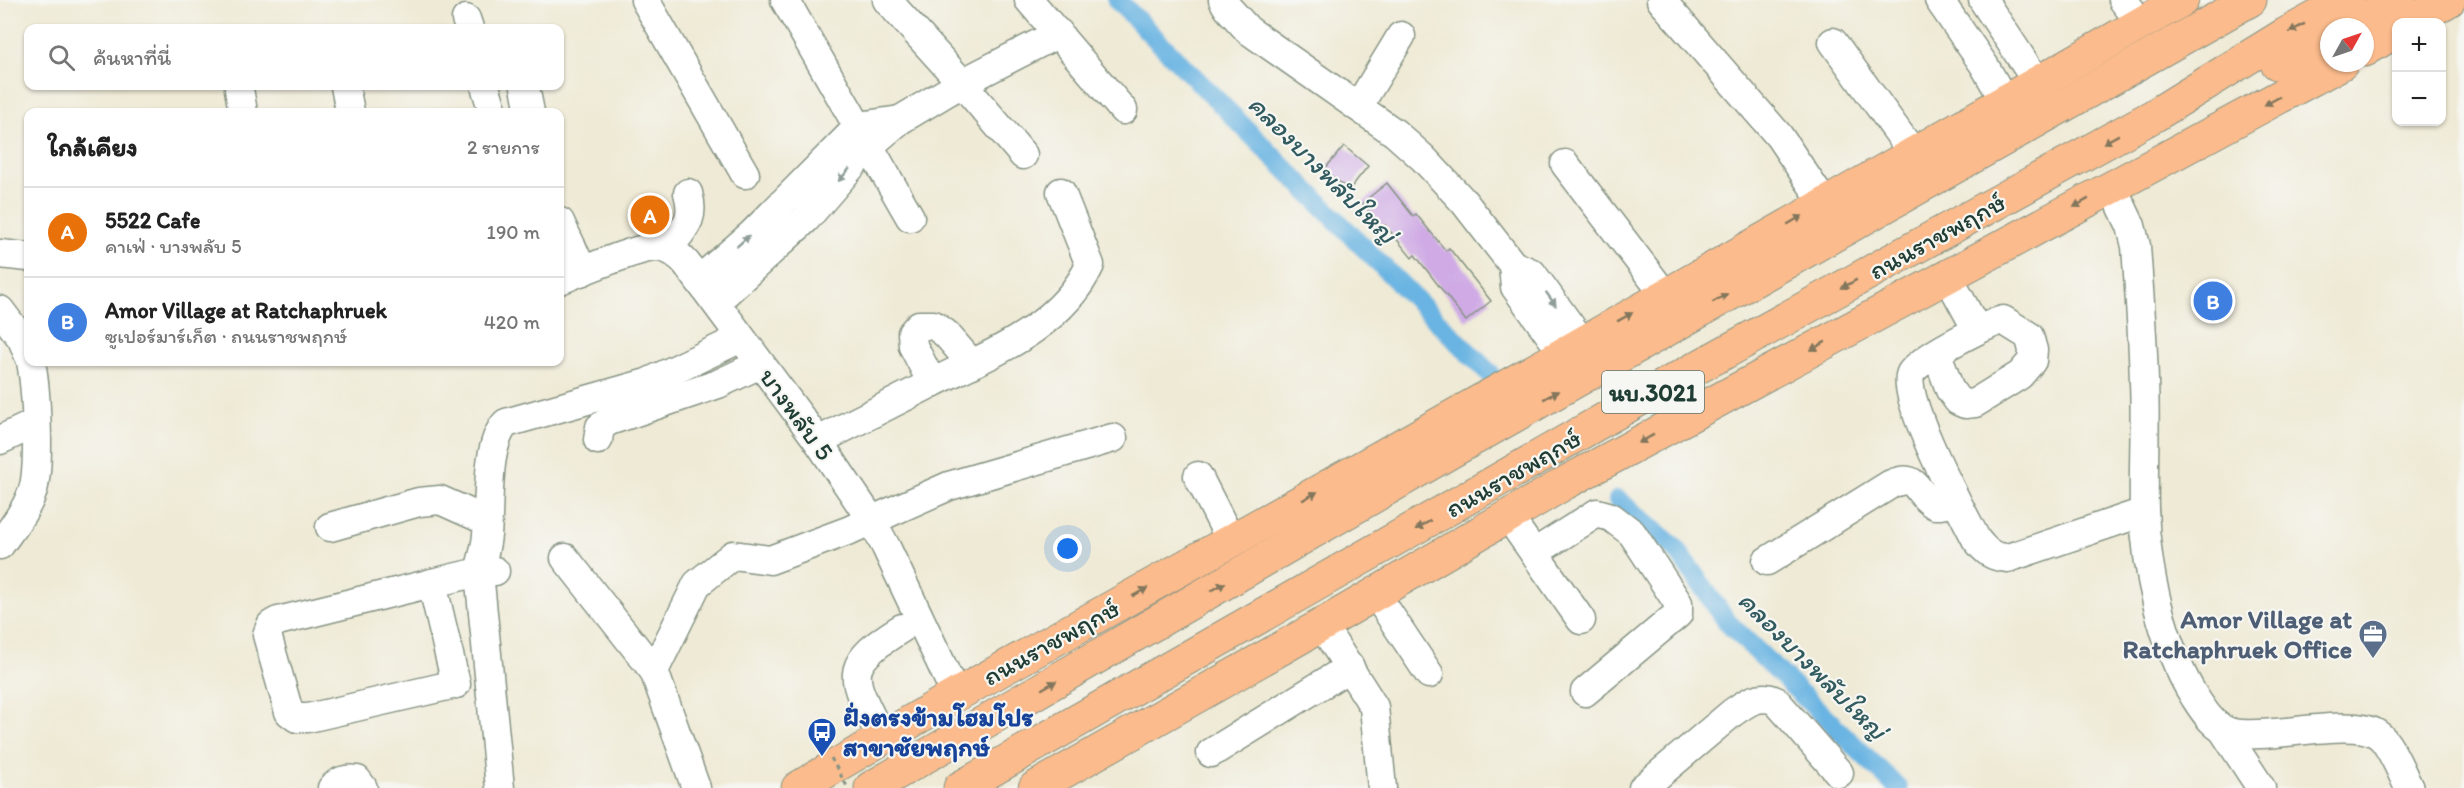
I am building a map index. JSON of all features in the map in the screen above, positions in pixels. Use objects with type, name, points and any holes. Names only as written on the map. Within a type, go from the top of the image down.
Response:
[{"type":"main road","name":"ถนนราชพฤกษ์","points":[[798,788],[956,695],[1564,353],[2037,82],[2132,11],[2182,0]]},
{"type":"main road","name":"ถนนราชพฤกษ์","points":[[872,788],[1450,452],[2250,0]]},
{"type":"main road","name":"ถนนราชพฤกษ์","points":[[960,788],[1633,403],[2155,115],[2286,34],[2348,0]]},
{"type":"main road","points":[[2365,18],[2398,0]]},
{"type":"main road","points":[[2418,18],[2449,0]]},
{"type":"main road","points":[[2446,19],[2464,12]]},
{"type":"main road","points":[[2374,45],[2392,34]]},
{"type":"main road","points":[[2374,48],[2392,41]]},
{"type":"main road","points":[[2155,115],[2203,98],[2320,42]]},
{"type":"main road","name":"ถนนราชพฤกษ์","points":[[1042,786],[1500,520],[1947,275],[2325,72]]},
{"type":"main road","points":[[1450,452],[1564,353]]},
{"type":"main road","points":[[1500,520],[1633,403]]},
{"type":"main road","points":[[830,773],[866,771],[914,764]]},
{"type":"street","points":[[645,0],[745,174]]},
{"type":"street","points":[[785,0],[910,217]]},
{"type":"street","points":[[887,0],[1023,155]]},
{"type":"street","points":[[1029,0],[1124,110]]},
{"type":"street","points":[[1223,0],[1248,30],[1395,133],[1423,158],[1464,202],[1513,265],[1515,287],[1564,353]]},
{"type":"street","points":[[1939,0],[1984,65],[2004,100]]},
{"type":"street","points":[[1983,0],[2037,82]]},
{"type":"street","points":[[1663,1],[1779,136],[1824,203]]},
{"type":"street","points":[[699,280],[777,226],[806,219],[864,137],[900,120],[962,83],[1059,33]]},
{"type":"street","points":[[1358,107],[1401,36]]},
{"type":"street","points":[[1833,42],[1913,153]]},
{"type":"street","points":[[346,90],[349,108]]},
{"type":"street","points":[[487,90],[492,108]]},
{"type":"street","points":[[1565,164],[1665,295]]},
{"type":"street","points":[[2112,186],[2131,226],[2136,246],[2144,381],[2144,512],[2153,583],[2170,646],[2185,681],[2204,713],[2228,731],[2261,788]]},
{"type":"street","points":[[818,441],[1005,348],[1051,316],[1084,278],[1090,265],[1061,192]]},
{"type":"street","points":[[564,242],[571,276],[646,248],[668,249],[690,219],[692,206],[688,193]]},
{"type":"street","points":[[716,302],[777,226]]},
{"type":"street","name":"บางพลับ 5","points":[[668,249],[677,253],[686,262],[818,441],[872,521],[956,695]]},
{"type":"street","points":[[0,254],[24,257]]},
{"type":"street","points":[[1947,275],[1977,330]]},
{"type":"street","points":[[0,310],[24,344]]},
{"type":"street","points":[[1937,354],[1950,390],[1958,401],[1965,404],[1975,403],[2020,375],[2032,361],[2033,350],[2029,336],[2003,320],[1986,324],[1920,364],[1911,374],[1910,390],[1922,428],[1976,539],[1986,552],[1995,557],[2008,558],[2144,512]]},
{"type":"street","points":[[932,383],[913,346],[912,333],[919,325],[934,325],[946,334],[972,364]]},
{"type":"street","points":[[500,788],[502,738],[486,564],[487,521],[495,440],[506,423],[647,382],[741,338]]},
{"type":"street","points":[[598,440],[600,427],[609,421],[718,384],[760,364]]},
{"type":"street","points":[[0,545],[33,491],[36,423],[35,381],[32,366]]},
{"type":"street","points":[[0,440],[36,423]]},
{"type":"street","points":[[654,670],[697,584],[733,555],[770,560],[872,521],[948,486],[1113,438]]},
{"type":"street","points":[[1198,476],[1231,541]]},
{"type":"street","points":[[1767,561],[1902,479],[1910,480],[1935,505],[1941,505],[1955,498]]},
{"type":"street","points":[[330,527],[419,502],[440,500],[487,521]]},
{"type":"street","points":[[1534,553],[1597,513],[1611,516],[1632,533],[1678,603],[1678,614],[1585,692]]},
{"type":"street","points":[[1500,520],[1534,553],[1581,620]]},
{"type":"street","points":[[565,558],[654,670],[696,788]]},
{"type":"street","points":[[486,564],[432,583],[278,621],[271,625],[267,634],[289,712],[297,718],[308,718],[495,673]]},
{"type":"street","points":[[432,583],[456,684]]},
{"type":"street","points":[[1375,593],[1429,674]]},
{"type":"street","points":[[1322,625],[1374,707],[1382,788]]},
{"type":"street","points":[[882,739],[857,686],[856,673],[860,662],[875,645],[902,628]]},
{"type":"street","points":[[1211,753],[1350,667]]},
{"type":"street","points":[[1643,788],[1732,713],[1744,704],[1762,697],[1776,701],[1839,773]]},
{"type":"street","points":[[2228,731],[2267,734],[2346,728],[2366,729],[2378,734],[2392,754],[2409,788]]},
{"type":"street","points":[[502,738],[516,788]]},
{"type":"street","points":[[332,788],[337,782],[351,779],[357,780],[363,788]]},
{"type":"path","points":[[830,773],[848,788]]},
{"type":"building","points":[[1344,146],[1368,166],[1349,190],[1324,170]]},
{"type":"building","points":[[1387,183],[1413,216],[1416,214],[1446,251],[1449,248],[1491,301],[1466,321],[1415,255],[1412,258],[1385,225],[1382,227],[1362,203]]},
{"type":"waterway","name":"คลองบางพลับใหญ่","points":[[1117,0],[1491,375]]},
{"type":"waterway","name":"คลองบางพลับใหญ่","points":[[1618,500],[1676,549],[1728,623],[1898,788]]},
{"type":"place","name":"5522 Cafe","points":[[650,215]]},
{"type":"place","name":"Amor Village at Ratchaphruek","points":[[2213,301]]},
{"type":"place","name":"Amor Village at Ratchaphruek Office","points":[[2373,660]]},
{"type":"place","name":"ฝั่งตรงข้ามโฮมโปร สาขาชัยพฤกษ์","points":[[822,758]]}]
